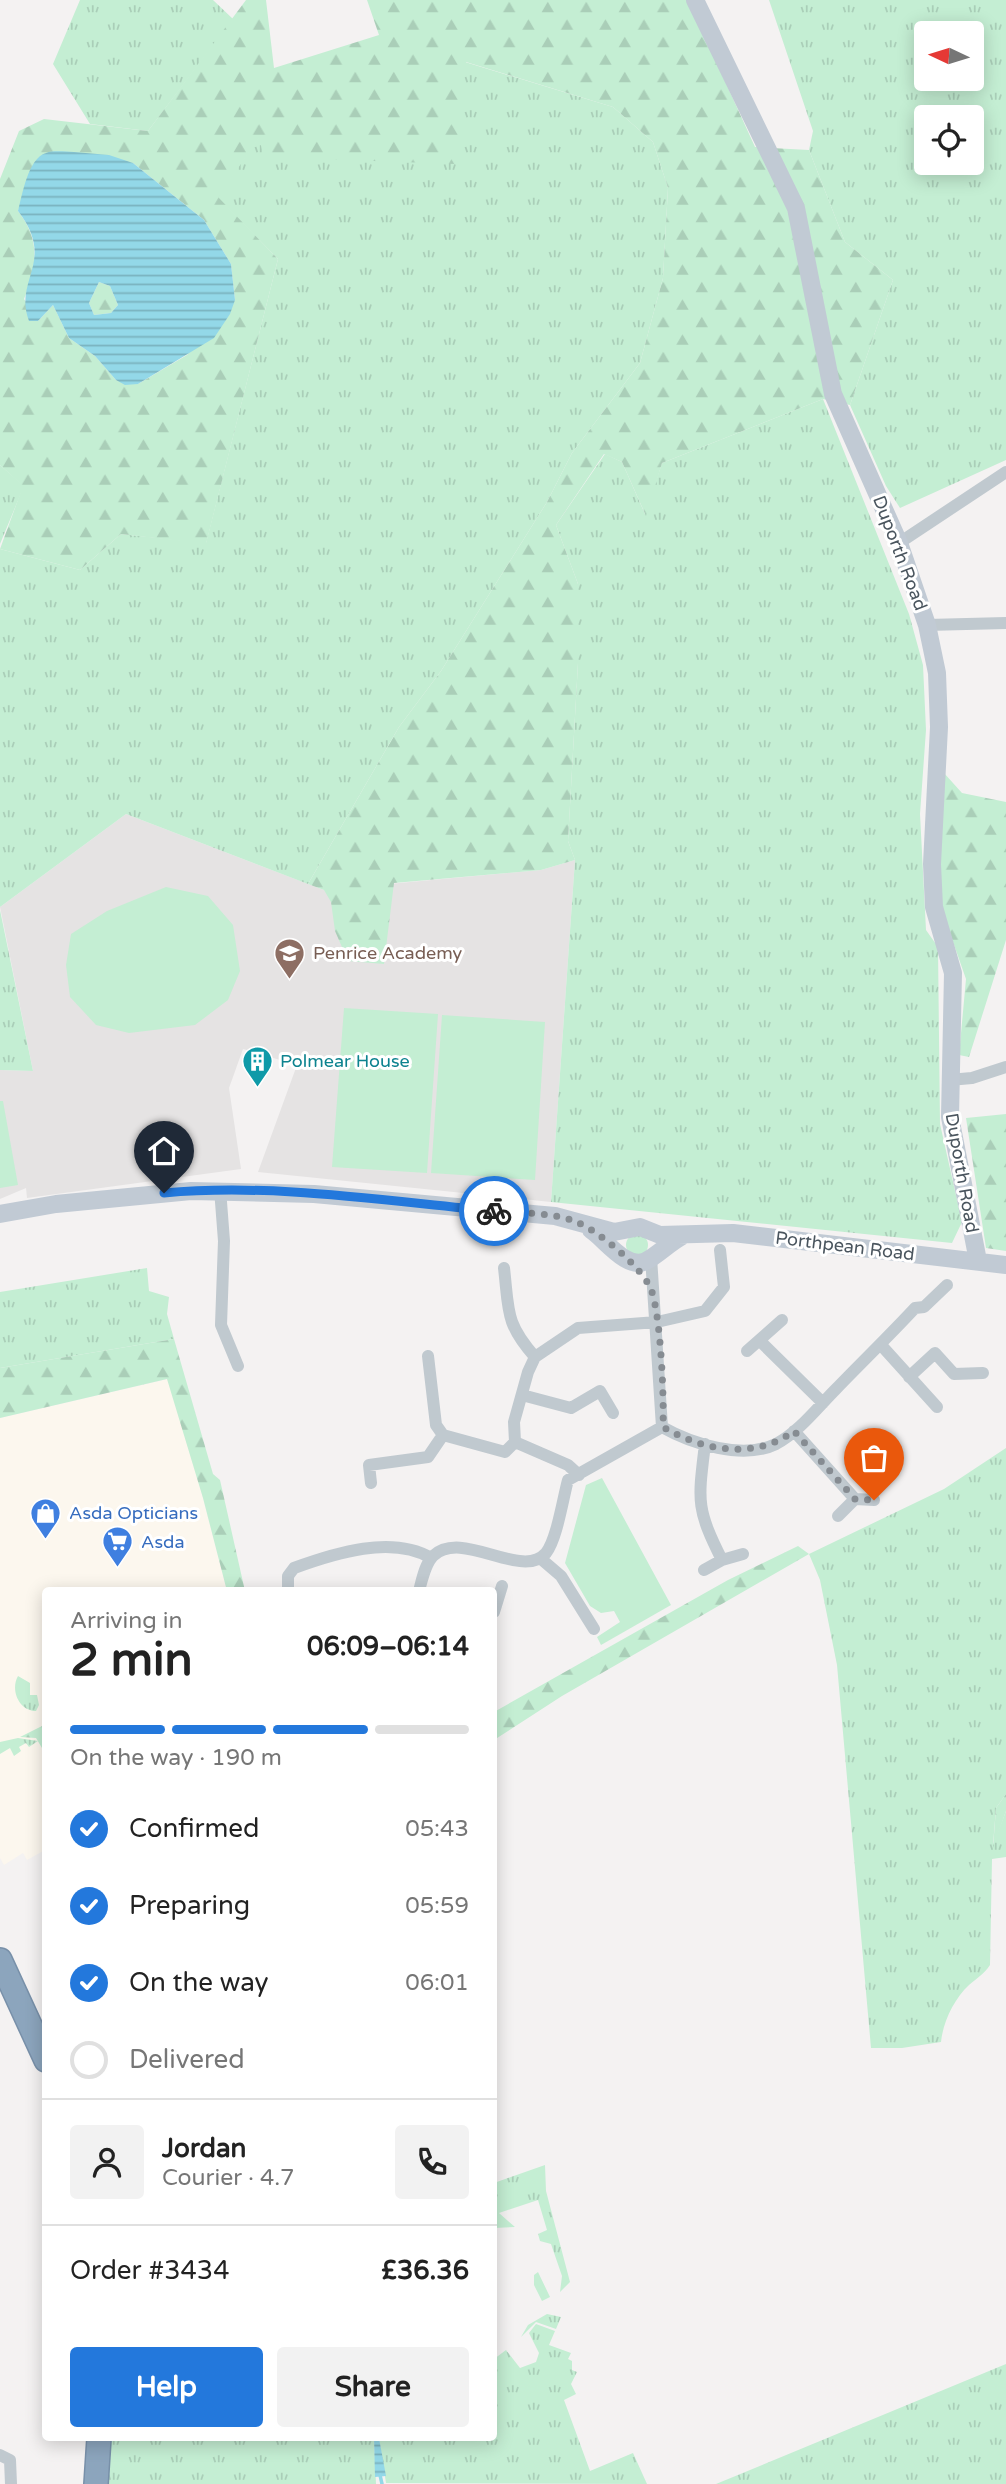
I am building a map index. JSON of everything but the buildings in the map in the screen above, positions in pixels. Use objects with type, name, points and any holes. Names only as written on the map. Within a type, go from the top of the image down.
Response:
[{"type":"highway","points":[[0,1960],[37,2022],[42,2043]]},
{"type":"highway","points":[[96,2484],[99,2441]]},
{"type":"street","name":"Duporth Road","points":[[695,0],[796,208],[833,394],[899,543],[927,625],[937,673],[939,727],[932,864],[934,907],[953,973],[950,1116],[978,1261]]},
{"type":"street","points":[[899,543],[1006,472]]},
{"type":"street","points":[[927,625],[1006,623]]},
{"type":"street","points":[[949,1080],[972,1078],[1006,1067]]},
{"type":"street","points":[[220,1189],[224,1241],[221,1325],[238,1366]]},
{"type":"street","name":"Porthpean Road","points":[[0,1213],[56,1204],[220,1189],[314,1194],[555,1216],[614,1232],[640,1227],[660,1235],[733,1233],[1006,1265]]},
{"type":"street","name":"Porthpean Road","points":[[585,1226],[628,1260],[642,1263],[684,1235]]},
{"type":"street","points":[[629,1228],[619,1241],[628,1260],[651,1290]]},
{"type":"street","points":[[648,1230],[655,1241],[651,1290],[657,1322],[663,1427]]},
{"type":"street","points":[[428,1356],[436,1425],[443,1435],[505,1452],[515,1441],[514,1422],[536,1357],[578,1328],[657,1322],[705,1311],[724,1287],[720,1250]]},
{"type":"street","points":[[504,1268],[509,1321],[515,1334],[536,1357]]},
{"type":"street","points":[[663,1427],[679,1437],[705,1444],[763,1448],[777,1443],[823,1403],[915,1308],[924,1307],[947,1285]]},
{"type":"street","points":[[747,1351],[782,1320]]},
{"type":"street","points":[[760,1341],[823,1403]]},
{"type":"street","points":[[881,1345],[936,1408]]},
{"type":"street","points":[[909,1377],[935,1353],[954,1374],[983,1373]]},
{"type":"street","points":[[522,1395],[571,1408],[600,1391],[613,1413]]},
{"type":"street","points":[[420,1587],[431,1558],[441,1550],[464,1548],[531,1562],[540,1558],[550,1547],[568,1480],[663,1427]]},
{"type":"street","points":[[794,1431],[855,1499],[874,1500]]},
{"type":"street","points":[[371,1483],[369,1465],[428,1457],[443,1435]]},
{"type":"street","points":[[515,1441],[568,1465],[579,1475]]},
{"type":"street","points":[[705,1444],[699,1505],[701,1519],[722,1560]]},
{"type":"street","points":[[838,1516],[855,1499]]},
{"type":"street","points":[[288,1587],[288,1576],[294,1568],[379,1547],[407,1547],[431,1558]]},
{"type":"street","points":[[704,1570],[722,1560],[743,1555]]},
{"type":"street","points":[[540,1558],[561,1576],[594,1629]]},
{"type":"street","points":[[497,1602],[502,1586]]},
{"type":"street","points":[[0,2455],[10,2460],[12,2484]]},
{"type":"shaded area","name":"Penrice Academy","points":[[126,814],[324,890],[541,870],[575,860],[551,1202],[258,1172],[297,1065],[243,1049],[229,1088],[241,1169],[27,1198],[26,1188],[0,1199],[0,1070],[33,1071],[0,907]]},
{"type":"shaded area","points":[[168,1379],[226,1587],[42,1587],[42,1852],[27,1860],[23,1853],[4,1865],[0,1858],[0,1418]]},
{"type":"green space","points":[[80,0],[213,0],[233,19],[148,131],[90,124],[53,64]]},
{"type":"green space","points":[[246,0],[266,0],[274,68],[379,35],[367,0],[688,0],[755,147],[809,150],[845,242],[893,280],[850,405],[823,399],[662,463],[646,516],[622,462],[604,454],[556,525],[578,584],[578,663],[568,841],[575,860],[541,870],[394,883],[384,964],[348,961],[335,931],[331,902],[324,890],[308,884],[399,727],[441,671],[547,502],[572,453],[640,363],[663,278],[668,188],[653,142],[613,107],[466,62],[456,164],[264,157],[259,138],[218,197],[278,259],[206,544],[121,534],[80,570],[0,549],[23,486],[0,465],[0,179],[19,131],[44,119],[148,131]],"holes":[[[46,153],[133,163],[204,220],[231,264],[235,300],[187,355],[138,384],[116,380],[95,356],[69,338],[53,305],[38,321],[24,299],[32,275],[34,254],[30,233],[18,211],[33,167]]]},
{"type":"green space","points":[[769,0],[1006,0],[1006,460],[900,508],[886,486],[850,405],[893,280],[845,242],[809,150],[813,131]]},
{"type":"green space","points":[[465,62],[613,107],[653,142],[668,188],[663,278],[640,363],[572,453],[547,502],[441,671],[399,727],[308,884],[126,814],[0,907],[0,549],[80,570],[121,534],[206,543],[278,259],[217,197],[259,137]]},
{"type":"green space","points":[[99,282],[110,286],[118,305],[111,313],[94,315],[89,303]]},
{"type":"green space","points":[[823,399],[909,614],[923,665],[926,730],[920,814],[926,930],[938,947],[940,1124],[962,1222],[952,1243],[551,1202],[575,860],[568,841],[578,663],[578,584],[556,525],[605,454],[622,462],[645,514],[662,463]]},
{"type":"green space","points":[[0,465],[24,486],[0,544]]},
{"type":"green space","points":[[944,773],[962,793],[1006,802],[1006,940],[969,1057],[959,1055],[966,979],[939,902]]},
{"type":"green space","points":[[166,887],[208,896],[233,925],[240,971],[228,1000],[195,1025],[129,1033],[96,1025],[70,997],[66,965],[71,934],[107,911]]},
{"type":"green space","points":[[0,910],[33,1071],[0,1070]]},
{"type":"green space","points":[[344,1008],[438,1014],[427,1173],[332,1167]]},
{"type":"green space","points":[[442,1015],[545,1022],[535,1180],[431,1173]]},
{"type":"green space","points":[[0,1101],[3,1101],[18,1185],[0,1188]]},
{"type":"green space","points":[[1006,1114],[1006,1251],[986,1248],[966,1118]]},
{"type":"green space","points":[[637,1234],[645,1237],[648,1245],[645,1253],[637,1256],[629,1253],[626,1245],[629,1237]]},
{"type":"green space","points":[[147,1268],[149,1291],[169,1297],[167,1314],[174,1339],[0,1368],[0,1292]]},
{"type":"green space","points":[[174,1339],[213,1474],[220,1480],[244,1587],[226,1587],[203,1498],[167,1379],[0,1418],[0,1368]]},
{"type":"green space","points":[[1006,1448],[1006,1794],[996,1808],[993,1845],[1006,1811],[1006,1857],[992,1859],[990,1965],[954,2004],[941,2042],[902,2048],[871,2048],[837,1665],[820,1580],[809,1554],[944,1489]]},
{"type":"green space","points":[[602,1478],[671,1605],[601,1645],[597,1637],[620,1622],[614,1611],[601,1613],[590,1606],[565,1563],[586,1485]]},
{"type":"green space","points":[[798,1546],[809,1554],[562,1696],[497,1738],[497,1710],[728,1580]]},
{"type":"green space","points":[[18,1676],[30,1683],[30,1695],[37,1695],[39,1705],[36,1711],[25,1708],[18,1699],[15,1687]]},
{"type":"green space","points":[[42,1726],[42,1748],[36,1738],[20,1737]]},
{"type":"green space","points":[[18,1738],[38,1741],[29,1747],[26,1743],[19,1747],[21,1751],[14,1756],[10,1748],[0,1754],[0,1742]]},
{"type":"green space","points":[[1006,1794],[1006,1811],[993,1848],[996,1808]]},
{"type":"green space","points":[[545,2165],[546,2191],[570,2282],[560,2292],[562,2276],[551,2244],[540,2241],[538,2234],[547,2230],[538,2200],[499,2213],[515,2227],[497,2228],[497,2182]]},
{"type":"green space","points":[[538,2272],[550,2297],[542,2301],[534,2285],[534,2275]]},
{"type":"green space","points":[[547,2314],[561,2317],[556,2329],[536,2322],[521,2337],[528,2325]]},
{"type":"green space","points":[[536,2324],[555,2331],[549,2345],[571,2353],[568,2359],[572,2361],[572,2370],[577,2372],[571,2384],[576,2394],[564,2400],[590,2471],[633,2453],[647,2484],[386,2483],[379,2441],[497,2441],[497,2357],[506,2350],[520,2368],[536,2362],[539,2353],[529,2333]]},
{"type":"green space","points":[[1006,2364],[1006,2484],[716,2484]]},
{"type":"green space","points":[[88,2441],[374,2441],[376,2484],[87,2484]]},
{"type":"water","points":[[53,152],[109,155],[133,163],[204,220],[231,264],[235,300],[230,314],[214,338],[138,384],[125,385],[116,380],[95,356],[69,338],[53,305],[38,321],[29,321],[26,293],[34,244],[18,211],[30,170],[40,156]],"holes":[[[99,282],[110,286],[118,305],[111,313],[94,315],[89,303]]]},
{"type":"water","points":[[374,2441],[380,2441],[386,2476],[375,2477]]},
{"type":"waterway","points":[[380,2475],[382,2484]]},
{"type":"way so far","points":[[494,1211],[572,1220],[596,1233],[632,1263],[651,1290],[657,1322],[663,1427],[679,1437],[716,1447],[740,1449],[763,1448],[777,1443],[794,1431],[855,1499],[874,1500]]},
{"type":"place","name":"Penrice Academy","points":[[290,980]]},
{"type":"place","name":"Polmear House","points":[[257,1088]]},
{"type":"place","name":"Asda Opticians","points":[[46,1540]]},
{"type":"place","name":"Asda","points":[[118,1569]]},
{"type":"route","points":[[164,1193],[220,1189],[314,1194],[494,1211]]}]
